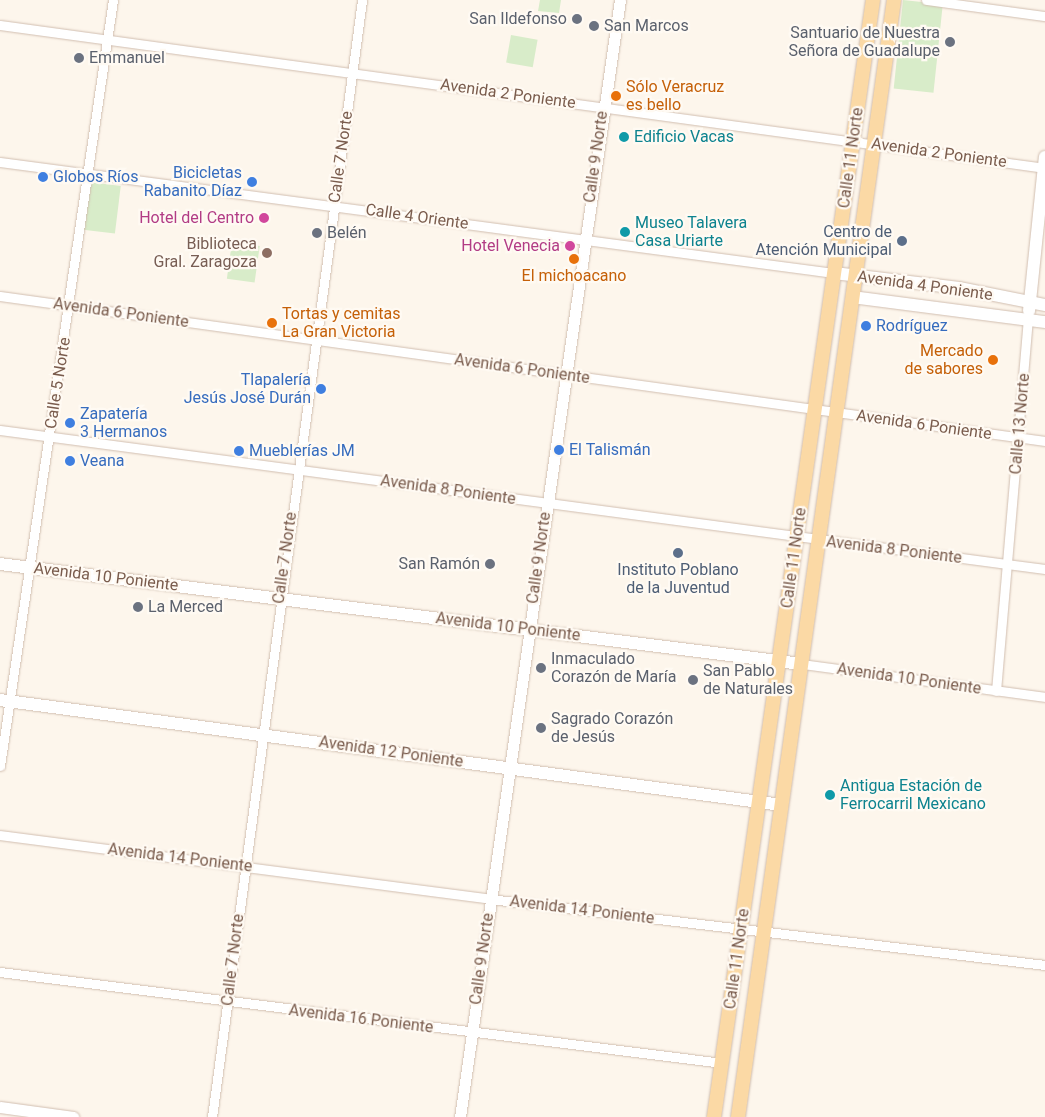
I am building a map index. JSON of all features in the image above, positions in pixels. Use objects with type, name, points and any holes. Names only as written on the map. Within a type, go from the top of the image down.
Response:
[{"type":"main road","name":"Calle 11 Norte","points":[[714,1117],[873,0]]},
{"type":"main road","name":"Calle 11 Norte","points":[[738,1117],[838,413],[854,276],[894,0]]},
{"type":"main road","name":"Calle 13 Norte","points":[[1028,319],[1045,164]]},
{"type":"main road","name":"Avenida 4 Poniente","points":[[834,273],[927,285],[1045,305]]},
{"type":"main road","points":[[901,304],[906,290],[927,285]]},
{"type":"main road","name":"Avenida 4 Poniente","points":[[852,297],[1045,322]]},
{"type":"main road","name":"Avenida 10 Poniente","points":[[0,564],[802,664]]},
{"type":"main road","name":"Avenida 12 Poniente","points":[[5,700],[782,805]]},
{"type":"street","name":"Calle 5 Norte","points":[[0,766],[5,700],[30,568],[89,175],[113,0]]},
{"type":"street","name":"Calle 7 Norte","points":[[212,1117],[261,734],[362,0]]},
{"type":"street","name":"Calle 9 Norte","points":[[460,1117],[546,504],[620,0]]},
{"type":"street","points":[[926,0],[1045,16]]},
{"type":"street","name":"Avenida 2 Poniente","points":[[0,25],[874,145],[1045,164]]},
{"type":"street","name":"Calle 4 Oriente","points":[[0,162],[834,273]]},
{"type":"street","name":"Avenida 6 Poniente","points":[[0,296],[1045,441]]},
{"type":"street","name":"Calle 13 Norte","points":[[996,691],[1028,319]]},
{"type":"street","name":"Avenida 8 Poniente","points":[[0,430],[796,538],[1045,569]]},
{"type":"street","name":"Avenida 10 Poniente","points":[[802,664],[1045,697]]},
{"type":"street","name":"Avenida 14 Poniente","points":[[0,835],[490,899],[764,930],[1045,965]]},
{"type":"street","name":"Avenida 16 Poniente","points":[[0,972],[722,1063]]},
{"type":"street","points":[[0,1107],[73,1117]]},
{"type":"green space","points":[[540,0],[561,0],[559,13],[538,11]]},
{"type":"green space","points":[[903,0],[943,4],[933,93],[894,89]]},
{"type":"green space","points":[[511,35],[538,40],[533,67],[506,63]]},
{"type":"green space","points":[[89,182],[121,186],[115,234],[83,230]]},
{"type":"green space","points":[[232,242],[260,246],[255,283],[227,279]]},
{"type":"place","name":"San Ildefonso","points":[[577,19]]},
{"type":"place","name":"San Marcos","points":[[594,26]]},
{"type":"place","name":"Santuario de Nuestra Señora de Guadalupe","points":[[950,42]]},
{"type":"place","name":"Emmanuel","points":[[79,58]]},
{"type":"place","name":"Sólo Veracruz es bello","points":[[616,96]]},
{"type":"place","name":"Edificio Vacas","points":[[624,137]]},
{"type":"place","name":"Globos Ríos","points":[[43,177]]},
{"type":"place","name":"Bicicletas Rabanito Díaz","points":[[252,182]]},
{"type":"place","name":"Hotel del Centro","points":[[264,218]]},
{"type":"place","name":"Museo Talavera Casa Uriarte","points":[[625,232]]},
{"type":"place","name":"Belén","points":[[317,233]]},
{"type":"place","name":"Centro de Atención Municipal","points":[[902,241]]},
{"type":"place","name":"Hotel Venecia","points":[[570,246]]},
{"type":"place","name":"Biblioteca Gral. Zaragoza","points":[[267,253]]},
{"type":"place","name":"El michoacano","points":[[574,259]]},
{"type":"place","name":"Tortas y cemitas La Gran Victoria","points":[[272,323]]},
{"type":"place","name":"Rodríguez","points":[[866,326]]},
{"type":"place","name":"Mercado de sabores","points":[[993,360]]},
{"type":"place","name":"Tlapalería Jesús José Durán","points":[[321,389]]},
{"type":"place","name":"Zapatería 3 Hermanos","points":[[70,423]]},
{"type":"place","name":"El Talismán","points":[[559,450]]},
{"type":"place","name":"Mueblerías JM","points":[[239,451]]},
{"type":"place","name":"Veana","points":[[70,461]]},
{"type":"place","name":"Instituto Poblano de la Juventud","points":[[678,553]]},
{"type":"place","name":"San Ramón","points":[[490,564]]},
{"type":"place","name":"La Merced","points":[[138,607]]},
{"type":"place","name":"Inmaculado Corazón de María","points":[[541,668]]},
{"type":"place","name":"San Pablo de Naturales","points":[[693,680]]},
{"type":"place","name":"Sagrado Corazón de Jesús","points":[[541,728]]},
{"type":"place","name":"Antigua Estación de Ferrocarril Mexicano","points":[[830,795]]}]
